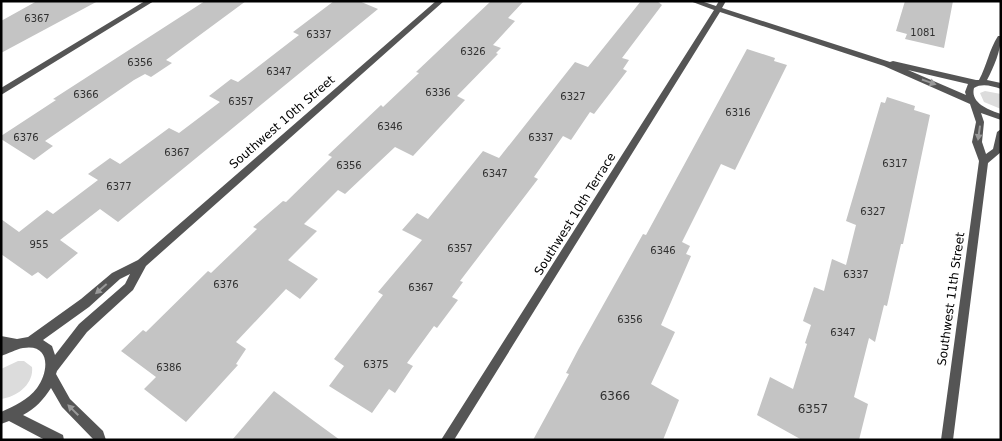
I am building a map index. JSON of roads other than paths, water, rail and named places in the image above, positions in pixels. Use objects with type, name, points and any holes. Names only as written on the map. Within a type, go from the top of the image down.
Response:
[{"type":"street","points":[[1,92],[151,1]]},
{"type":"street","name":"Southwest 10th Street","points":[[1,352],[23,343],[85,303],[116,276],[142,263],[440,1]]},
{"type":"street","points":[[694,1],[721,5],[887,64],[973,103],[988,113],[1001,117]]},
{"type":"street","name":"Southwest 10th Terrace","points":[[447,440],[721,5]]},
{"type":"street","points":[[973,103],[968,90],[979,83],[989,69],[994,49],[1001,38]]},
{"type":"street","points":[[887,64],[909,66],[942,76],[1001,86]]},
{"type":"street","name":"Southwest 11th Street","points":[[947,440],[984,161],[977,142],[980,122],[973,103]]},
{"type":"street","points":[[984,161],[997,151],[1001,132]]},
{"type":"street","name":"Southwest 10th Street","points":[[6,416],[35,399],[52,371],[84,328],[129,287],[142,263]]},
{"type":"street","points":[[1,341],[40,344],[48,349],[52,356],[52,371],[66,403],[99,435],[100,440]]},
{"type":"street","points":[[6,416],[58,440]]}]
